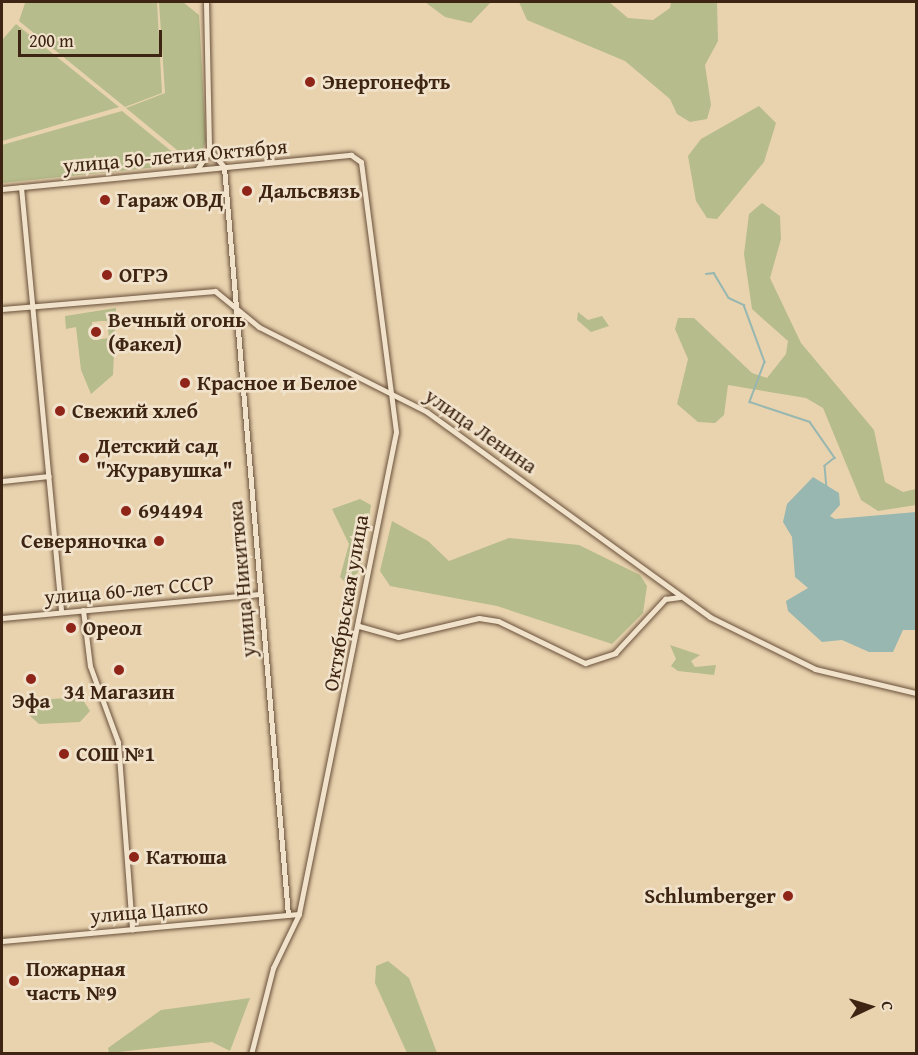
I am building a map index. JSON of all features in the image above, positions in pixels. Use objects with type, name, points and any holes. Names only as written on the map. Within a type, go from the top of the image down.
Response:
[{"type":"street","points":[[196,169],[209,149],[206,2]]},
{"type":"street","points":[[209,149],[224,168]]},
{"type":"street","name":"улица 50-летия Октября","points":[[2,189],[351,155]]},
{"type":"street","name":"Октябрьская улица","points":[[251,1053],[273,968],[299,914],[359,626],[396,432],[392,390],[384,367],[364,172],[351,155]]},
{"type":"street","name":"улица Никитюка","points":[[224,168],[288,915]]},
{"type":"street","points":[[21,187],[61,612]]},
{"type":"street","name":"улица Ленина","points":[[2,309],[215,291],[260,327],[392,390],[682,597],[815,669],[916,693]]},
{"type":"street","points":[[2,481],[49,476]]},
{"type":"street","points":[[359,626],[398,637],[479,618],[498,621],[585,663],[615,652],[664,598],[666,585]]},
{"type":"street","name":"улица 60-лет СССР","points":[[2,618],[260,594]]},
{"type":"street","points":[[664,598],[682,597]]},
{"type":"street","points":[[84,610],[90,666],[118,742],[132,929]]},
{"type":"street","name":"улица Цапко","points":[[2,941],[299,914]]},
{"type":"green space","points":[[157,2],[162,93],[125,107],[19,21],[25,3]]},
{"type":"green space","points":[[159,2],[183,2],[199,15],[206,141],[199,159],[188,159],[126,108],[165,93]]},
{"type":"green space","points":[[425,2],[491,2],[471,23],[445,17]]},
{"type":"green space","points":[[519,2],[609,2],[628,18],[653,20],[670,8],[671,2],[717,2],[718,41],[705,65],[711,105],[707,119],[690,122],[677,114],[670,99],[625,61],[527,20]]},
{"type":"green space","points":[[16,24],[119,107],[2,141],[2,40]]},
{"type":"green space","points":[[759,106],[776,123],[764,162],[717,219],[707,218],[696,201],[688,156],[701,139]]},
{"type":"green space","points":[[122,111],[187,164],[2,183],[2,145]]},
{"type":"green space","points":[[762,203],[780,216],[781,239],[770,278],[801,343],[874,430],[885,482],[903,492],[916,489],[916,505],[878,511],[861,500],[823,408],[806,398],[728,385],[724,415],[715,423],[698,422],[677,404],[688,359],[675,329],[678,318],[694,318],[752,373],[767,378],[786,354],[788,341],[752,309],[744,254],[749,214]]},
{"type":"green space","points":[[116,308],[113,375],[91,394],[81,370],[76,327],[66,329],[65,316]],"holes":[[[107,321],[109,338],[93,340],[92,322]]]},
{"type":"green space","points":[[578,312],[588,320],[602,316],[609,326],[591,332],[577,320]]},
{"type":"green space","points":[[360,499],[371,505],[362,564],[350,587],[340,577],[349,544],[332,509]]},
{"type":"green space","points":[[392,521],[428,541],[449,561],[509,538],[579,545],[640,575],[647,586],[643,613],[612,644],[497,606],[390,586],[380,571]]},
{"type":"green space","points":[[670,645],[700,655],[691,661],[695,667],[716,665],[714,675],[678,671],[671,666],[676,659]]},
{"type":"green space","points":[[81,697],[90,711],[80,722],[39,724],[29,715],[37,700]]},
{"type":"green space","points":[[388,961],[409,978],[437,1053],[407,1053],[375,983],[376,966]]},
{"type":"green space","points":[[250,998],[230,1051],[212,1042],[109,1053],[108,1048],[161,1010]]},
{"type":"water","points":[[813,477],[839,493],[840,505],[830,516],[835,519],[916,512],[916,630],[903,630],[893,652],[869,652],[842,640],[822,642],[788,611],[786,601],[808,588],[795,577],[792,537],[783,522],[787,504]]},
{"type":"waterway","points":[[706,274],[714,273],[729,298],[744,305],[765,362],[750,402],[810,422],[835,458],[825,466],[827,488]]},
{"type":"place","name":"Энергонефть","points":[[310,82]]},
{"type":"place","name":"Дальсвязь","points":[[247,191]]},
{"type":"place","name":"Гараж ОВД","points":[[105,200]]},
{"type":"place","name":"ОГРЭ","points":[[107,275]]},
{"type":"place","name":"Вечный огонь (Факел)","points":[[96,332]]},
{"type":"place","name":"Красное и Белое","points":[[185,383]]},
{"type":"place","name":"Свежий хлеб","points":[[60,411]]},
{"type":"place","name":"Детский сад \"Журавушка\"","points":[[84,458]]},
{"type":"place","name":"694494","points":[[126,511]]},
{"type":"place","name":"Северяночка","points":[[159,541]]},
{"type":"place","name":"Ореол","points":[[71,628]]},
{"type":"place","name":"34 Магазин","points":[[119,670]]},
{"type":"place","name":"Эфа","points":[[31,679]]},
{"type":"place","name":"СОШ №1","points":[[64,754]]},
{"type":"place","name":"Катюша","points":[[134,857]]},
{"type":"place","name":"Schlumberger","points":[[788,896]]},
{"type":"place","name":"Пожарная часть №9","points":[[14,981]]}]
